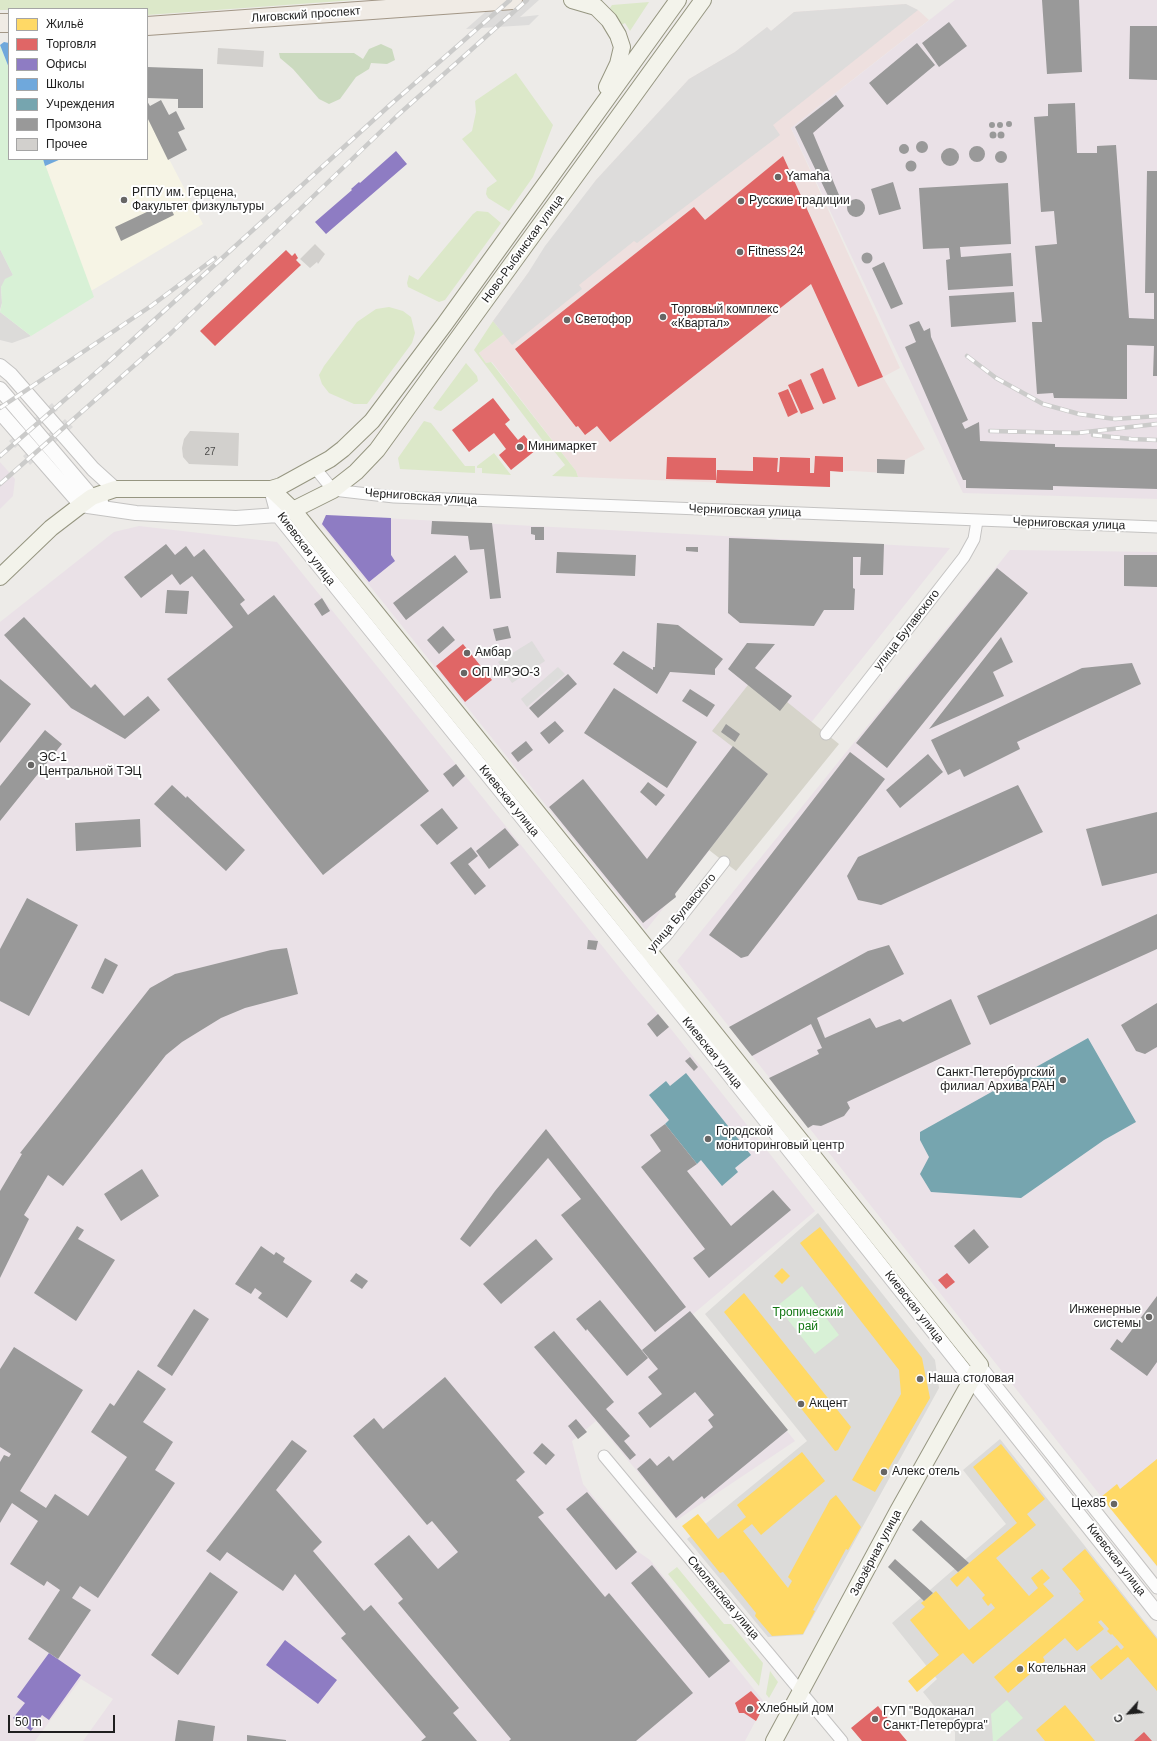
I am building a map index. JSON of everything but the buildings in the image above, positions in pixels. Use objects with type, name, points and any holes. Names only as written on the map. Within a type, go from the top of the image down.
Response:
[{"type":"main road","name":"Лиговский проспект","points":[[148,26],[512,0]]},
{"type":"main road","points":[[572,0],[596,7],[609,20],[618,35],[622,47],[618,64],[609,80],[602,106]]},
{"type":"main road","name":"Ново-Рыбинская улица","points":[[315,468],[343,449],[372,421],[449,319],[678,0]]},
{"type":"main road","name":"Ново-Рыбинская улица","points":[[333,490],[356,472],[377,450],[703,0]]},
{"type":"main road","points":[[0,577],[51,528],[87,501],[114,489],[271,489],[281,486],[315,468]]},
{"type":"main road","name":"Киевская улица","points":[[271,489],[293,510],[645,957],[980,1365]]},
{"type":"main road","points":[[293,510],[333,490]]},
{"type":"main road","name":"Заозёрная улица","points":[[774,1741],[898,1511],[980,1365]]},
{"type":"street","points":[[0,366],[11,375],[93,470],[114,489]]},
{"type":"street","points":[[0,390],[39,434],[87,501]]},
{"type":"street","points":[[0,412],[29,444],[87,501],[111,509],[136,513],[236,518],[278,516],[293,510]]},
{"type":"street","points":[[315,468],[333,490]]},
{"type":"street","name":"Киевская улица","points":[[271,489],[278,516],[645,957],[972,1380],[1157,1613]]},
{"type":"street","name":"Черниговская улица","points":[[333,490],[394,497],[1157,527]]},
{"type":"street","name":"улица Булавского","points":[[826,734],[964,557],[974,539],[977,521]]},
{"type":"street","name":"улица Булавского","points":[[645,957],[724,862]]},
{"type":"street","name":"Киевская улица","points":[[980,1365],[1157,1588]]},
{"type":"street","name":"Смоленская улица","points":[[604,1456],[842,1741]]},
{"type":"shaded area","points":[[499,0],[539,0],[520,17],[539,15],[529,25],[466,29]]},
{"type":"shaded area","points":[[955,0],[1157,0],[1157,499],[963,493],[791,128]]},
{"type":"shaded area","points":[[906,4],[918,10],[929,20],[791,128],[900,368],[883,377],[925,449],[905,460],[904,474],[831,471],[830,487],[578,477],[576,471],[492,362],[486,363],[479,353],[504,334],[493,321],[596,180],[689,79],[735,52],[767,27],[771,31],[794,12]]},
{"type":"shaded area","points":[[906,4],[918,10],[773,125],[780,135],[637,243],[634,241],[579,285],[582,289],[512,345],[493,321],[528,273],[545,246],[596,180],[689,79],[735,52],[767,27],[771,31],[794,12]]},
{"type":"shaded area","name":"РГПУ им. Герцена, Факультет физкультуры","points":[[148,119],[203,224],[91,291],[43,160],[148,160]]},
{"type":"shaded area","points":[[0,249],[13,275],[1,287],[2,303],[0,310]]},
{"type":"shaded area","points":[[0,312],[31,336],[12,343],[0,340]]},
{"type":"shaded area","points":[[52,403],[58,410],[15,448],[9,441]]},
{"type":"shaded area","points":[[65,419],[73,427],[30,465],[23,456]]},
{"type":"shaded area","points":[[0,462],[15,479],[13,496],[0,509]]},
{"type":"shaded area","points":[[326,515],[950,548],[646,930],[321,525]]},
{"type":"shaded area","points":[[139,526],[277,542],[636,988],[671,1029],[815,1211],[692,1315],[795,1441],[677,1520],[596,1421],[572,1441],[583,1484],[637,1551],[650,1560],[765,1703],[745,1741],[83,1741],[113,1699],[81,1679],[35,1741],[0,1741],[0,622],[114,532]]},
{"type":"shaded area","points":[[1010,550],[1157,552],[1157,1567],[677,961]]},
{"type":"shaded area","points":[[532,641],[545,661],[512,683],[498,662]]},
{"type":"shaded area","points":[[558,667],[565,674],[527,707],[521,699]]},
{"type":"shaded area","points":[[755,676],[839,744],[736,871],[709,850],[768,774],[712,731]]},
{"type":"shaded area","points":[[818,1213],[935,1360],[939,1388],[803,1635],[768,1637],[687,1539],[807,1441],[705,1314]]},
{"type":"shaded area","points":[[1000,1439],[1157,1637],[1157,1741],[955,1741],[955,1732],[923,1692],[937,1679],[892,1623],[1006,1524],[963,1470]]},
{"type":"green space","points":[[0,0],[355,0],[148,15],[148,8],[8,8],[8,10],[0,10]]},
{"type":"green space","points":[[649,2],[630,31],[625,23],[621,25],[610,8],[612,5]]},
{"type":"green space","points":[[381,44],[392,49],[395,60],[387,64],[371,63],[369,69],[356,77],[340,99],[329,104],[319,99],[293,69],[280,58],[279,53],[354,53],[363,59],[369,49]]},
{"type":"green space","points":[[0,45],[8,65],[8,160],[43,160],[94,297],[31,336],[0,312],[2,303],[1,287],[5,279],[13,275],[0,249]]},
{"type":"green space","points":[[516,73],[553,125],[533,177],[509,211],[488,198],[486,194],[487,188],[497,181],[462,139],[472,131],[476,112],[475,101]]},
{"type":"green space","points":[[477,211],[488,212],[501,223],[445,300],[439,302],[408,287],[407,283],[409,275],[418,280]]},
{"type":"green space","points":[[389,307],[403,311],[411,317],[415,333],[412,343],[367,404],[354,404],[329,393],[322,384],[319,375],[324,366],[357,322],[376,309]]},
{"type":"green space","points":[[493,321],[504,334],[479,353],[486,363],[491,362],[576,471],[578,477],[552,476],[565,465],[550,446],[546,445],[474,350]]},
{"type":"green space","points":[[466,363],[477,376],[478,381],[441,411],[433,408]]},
{"type":"green space","points":[[424,421],[431,423],[465,466],[475,466],[475,473],[400,469],[398,458]]},
{"type":"green space","points":[[494,453],[511,475],[482,473],[482,468],[477,468],[477,466]]},
{"type":"green space","name":"Тропический рай","points":[[802,1286],[839,1335],[815,1354],[777,1306]]},
{"type":"green space","points":[[677,1567],[724,1624],[731,1624],[763,1663],[759,1686],[668,1574]]},
{"type":"green space","points":[[770,1671],[778,1682],[769,1698],[766,1694]]},
{"type":"green space","points":[[1007,1700],[1023,1718],[996,1741],[993,1741],[991,1714]]},
{"type":"railway","points":[[0,456],[107,363],[390,105],[510,0]]},
{"type":"railway","points":[[0,484],[171,333],[398,115],[527,0]]},
{"type":"railway","points":[[0,408],[151,306],[215,258]]},
{"type":"railway","points":[[967,356],[996,378],[1043,404],[1079,414],[1115,419],[1157,416]]},
{"type":"railway","points":[[990,431],[1077,433],[1157,424]]},
{"type":"railway","points":[[1093,435],[1157,440]]},
{"type":"place","name":"Yamaha","points":[[778,177]]},
{"type":"place","name":"РГПУ им. Герцена, Факультет физкультуры","points":[[124,200]]},
{"type":"place","name":"Русские традиции","points":[[741,201]]},
{"type":"place","name":"Fitness 24","points":[[740,252]]},
{"type":"place","name":"Торговый комплекс «Квартал»","points":[[663,317]]},
{"type":"place","name":"Светофор","points":[[567,320]]},
{"type":"place","name":"Минимаркет","points":[[520,447]]},
{"type":"place","name":"Амбар","points":[[467,653]]},
{"type":"place","name":"ОП МРЭО-3","points":[[464,673]]},
{"type":"place","name":"ЭС-1 Центральной ТЭЦ","points":[[31,765]]},
{"type":"place","name":"Санкт-Петербургский филиал Архива РАН","points":[[1063,1080]]},
{"type":"place","name":"Городской мониторинговый центр","points":[[708,1139]]},
{"type":"place","name":"Инженерные системы","points":[[1149,1317]]},
{"type":"place","name":"Наша столовая","points":[[920,1379]]},
{"type":"place","name":"Акцент","points":[[801,1404]]},
{"type":"place","name":"Алекс отель","points":[[884,1472]]},
{"type":"place","name":"Цех85","points":[[1114,1504]]},
{"type":"place","name":"Котельная","points":[[1020,1669]]},
{"type":"place","name":"Хлебный дом","points":[[750,1709]]},
{"type":"place","name":"ГУП \"Водоканал Санкт-Петербурга\"","points":[[875,1719]]}]
